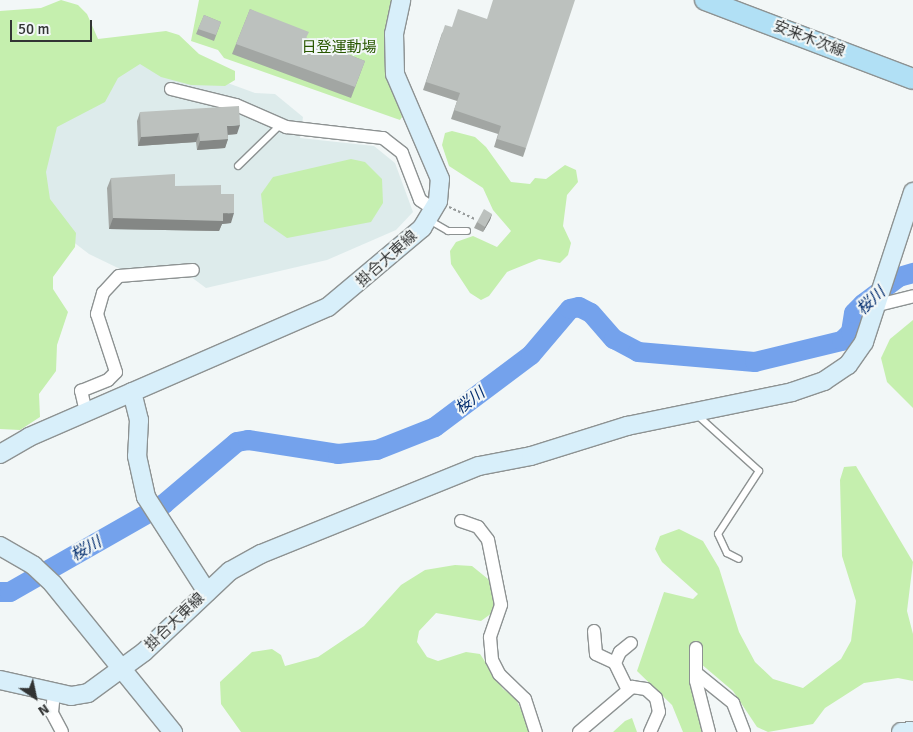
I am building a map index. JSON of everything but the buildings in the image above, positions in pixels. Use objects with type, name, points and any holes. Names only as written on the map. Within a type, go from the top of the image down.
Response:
[{"type":"main road","points":[[401,0],[394,34],[395,74],[436,164],[440,191],[437,212]]},
{"type":"main road","name":"安来木次線","points":[[705,0],[913,79]]},
{"type":"main road","points":[[207,592],[243,562],[470,469],[532,456],[627,426],[695,413],[824,381],[857,354],[879,302],[913,192]]},
{"type":"main road","name":"掛合大東線","points":[[0,454],[86,412],[328,308],[437,212]]},
{"type":"main road","name":"掛合大東線","points":[[0,680],[54,692],[88,693],[123,668],[207,592],[153,512],[137,456],[139,420],[132,392]]},
{"type":"main road","points":[[0,546],[34,566],[53,584],[173,732]]},
{"type":"main road","points":[[901,732],[913,731]]},
{"type":"street","points":[[171,89],[236,105],[280,125],[372,135],[390,142],[402,153],[420,200],[437,212]]},
{"type":"street","points":[[86,412],[81,391],[108,380],[116,372],[97,314],[103,293],[119,276],[192,270]]},
{"type":"street","points":[[879,302],[913,296]]},
{"type":"street","points":[[461,521],[478,526],[488,540],[501,605],[490,637],[492,660],[499,674],[525,699],[536,732]]},
{"type":"street","points":[[594,631],[596,654],[615,664],[627,688]]},
{"type":"street","points":[[615,664],[620,652],[631,643]]},
{"type":"street","points":[[696,648],[696,673],[709,732]]},
{"type":"street","points":[[696,673],[733,703],[743,730]]},
{"type":"street","points":[[579,732],[627,688],[646,689],[656,698],[659,712],[650,732]]},
{"type":"street","points":[[54,692],[52,713],[62,732]]},
{"type":"lane","points":[[238,166],[280,125]]},
{"type":"lane","points":[[437,212],[448,231],[468,231]]},
{"type":"lane","points":[[695,413],[698,421],[759,471],[718,534],[727,553],[739,560]]},
{"type":"path","points":[[437,212],[475,219]]},
{"type":"shaded area","points":[[116,52],[184,67],[255,93],[275,94],[303,117],[300,138],[374,146],[395,163],[413,212],[396,230],[327,260],[206,288],[183,271],[152,274],[120,269],[89,254],[33,211],[53,111]]},
{"type":"green space","points":[[61,0],[78,5],[87,14],[98,39],[166,31],[179,35],[199,54],[235,71],[235,80],[225,86],[191,85],[161,77],[140,64],[118,78],[105,102],[57,127],[46,172],[50,199],[76,233],[75,247],[53,277],[53,289],[68,312],[57,345],[56,371],[39,394],[40,417],[20,430],[0,429],[0,11],[41,8]]},
{"type":"green space","name":"日登運動場","points":[[199,0],[395,0],[388,72],[402,117],[400,120],[224,58],[218,50],[191,41]]},
{"type":"green space","points":[[452,131],[475,137],[486,147],[511,182],[530,184],[535,178],[546,179],[565,165],[576,170],[578,182],[567,195],[563,226],[571,243],[568,255],[560,263],[539,259],[507,272],[489,296],[481,300],[470,293],[451,264],[450,251],[456,242],[473,236],[497,247],[511,231],[493,210],[483,188],[449,166],[442,145],[445,133]]},
{"type":"green space","points":[[351,159],[365,162],[382,179],[383,203],[371,222],[287,238],[264,222],[261,194],[273,177]]},
{"type":"green space","points":[[913,320],[913,408],[887,382],[881,358],[890,339]]},
{"type":"green space","points":[[856,466],[913,562],[907,611],[913,634],[913,681],[898,678],[864,683],[825,708],[813,724],[768,732],[757,727],[733,691],[700,663],[701,732],[683,732],[672,705],[637,671],[664,592],[693,599],[698,594],[662,562],[655,549],[660,536],[679,529],[703,541],[719,568],[739,632],[755,662],[773,679],[803,688],[841,659],[851,641],[856,601],[842,556],[840,480],[844,467]]},
{"type":"green space","points":[[455,565],[472,566],[488,579],[496,597],[492,613],[481,621],[436,613],[419,631],[417,642],[427,657],[438,661],[466,652],[480,654],[503,689],[515,697],[532,732],[241,732],[221,704],[220,682],[252,652],[272,649],[281,655],[285,666],[318,657],[364,626],[401,585],[425,570]]},
{"type":"green space","points":[[632,718],[637,732],[613,732],[625,721]]},
{"type":"waterway","name":"桜川","points":[[0,592],[10,592],[164,504],[237,442],[248,440],[338,454],[377,450],[435,427],[531,355],[570,309],[579,307],[591,313],[614,339],[638,352],[755,362],[842,341],[851,332],[854,313],[863,304],[899,277],[913,273]]}]
